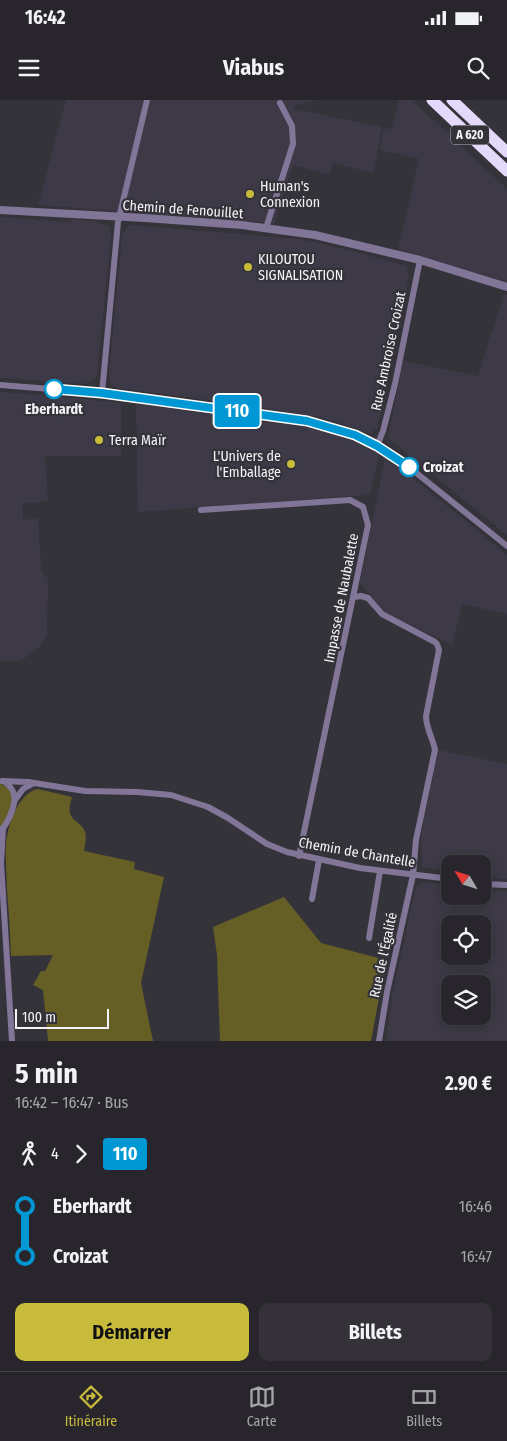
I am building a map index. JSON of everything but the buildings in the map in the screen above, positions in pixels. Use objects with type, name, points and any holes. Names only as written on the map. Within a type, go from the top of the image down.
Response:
[{"type":"highway","name":"A 620","points":[[432,100],[507,171]]},
{"type":"highway","name":"A 620","points":[[452,100],[507,152]]},
{"type":"street","points":[[102,393],[119,217],[147,100]]},
{"type":"street","points":[[266,228],[293,144],[292,126],[280,103]]},
{"type":"street","name":"Chemin de Fenouillet","points":[[0,210],[266,228],[315,235],[420,260],[507,286]]},
{"type":"street","name":"Rue Ambroise Croizat","points":[[377,446],[383,431],[395,384],[420,260]]},
{"type":"street","points":[[0,386],[102,393],[307,421],[350,433],[377,446],[409,467],[507,546]]},
{"type":"street","name":"Impasse de Naubalette","points":[[201,510],[350,500],[363,507],[368,525],[300,856]]},
{"type":"street","name":"Rue de l'Égalité","points":[[354,597],[368,598],[382,614],[435,642],[439,647],[426,716],[426,725],[434,743],[434,750],[416,840],[413,875],[387,992],[380,1041]]},
{"type":"street","points":[[1,781],[11,788],[15,800]]},
{"type":"street","name":"Chemin de Chantelle","points":[[1,781],[35,783],[85,791],[157,793],[177,796],[208,807],[267,844],[300,856],[380,871],[441,878]]},
{"type":"street","points":[[12,1041],[1,861],[2,830],[15,800],[23,789],[35,783]]},
{"type":"street","points":[[312,899],[319,860]]},
{"type":"street","points":[[369,938],[380,871]]},
{"type":"street","points":[[491,884],[507,885]]},
{"type":"shaded area","points":[[66,100],[316,100],[295,105],[294,109],[382,127],[374,173],[333,163],[329,175],[293,165],[274,223],[38,205]]},
{"type":"shaded area","points":[[399,100],[412,100],[507,189],[507,282],[398,250],[419,159],[380,150],[384,128],[392,129]]},
{"type":"shaded area","points":[[0,217],[70,222],[71,219],[97,221],[97,223],[109,226],[111,236],[97,375],[93,381],[84,384],[0,378]]},
{"type":"shaded area","points":[[130,225],[301,239],[406,266],[409,276],[377,429],[367,433],[319,417],[117,388],[111,385],[109,374],[122,235]]},
{"type":"shaded area","points":[[504,294],[507,295],[507,535],[388,438],[403,361],[478,376]]},
{"type":"shaded area","points":[[0,392],[120,403],[121,407],[121,456],[45,456],[48,501],[22,504],[23,520],[38,518],[41,570],[48,579],[47,635],[40,646],[21,661],[0,661]]},
{"type":"shaded area","points":[[136,403],[310,428],[358,443],[379,454],[370,495],[138,512]]},
{"type":"shaded area","points":[[385,458],[401,468],[507,555],[507,614],[462,604],[452,645],[385,612],[360,583]]},
{"type":"shaded area","points":[[438,750],[507,764],[507,879],[491,878],[491,855],[441,855],[441,870],[422,867],[421,837]]},
{"type":"shaded area","points":[[0,783],[10,791],[13,798],[9,812],[0,829]]},
{"type":"shaded area","points":[[38,789],[72,797],[70,814],[85,831],[84,851],[135,862],[134,869],[164,877],[141,983],[153,1041],[48,1041],[43,990],[33,985],[41,971],[45,971],[53,955],[11,956],[7,890],[6,843],[9,828],[20,803],[31,792]]},
{"type":"shaded area","points":[[420,883],[441,884],[441,905],[491,905],[491,890],[507,891],[507,1041],[386,1041],[392,997],[415,890]]},
{"type":"shaded area","points":[[284,897],[321,943],[386,960],[371,1041],[220,1041],[217,955],[213,927]]},
{"type":"bus line","name":"110","points":[[54,389],[102,393],[307,421],[355,435],[390,453],[409,467]]},
{"type":"place","name":"Human's Connexion","points":[[250,194]]},
{"type":"place","name":"KILOUTOU SIGNALISATION","points":[[248,267]]},
{"type":"place","name":"Eberhardt","points":[[54,389]]},
{"type":"place","name":"Terra Maïr","points":[[99,440]]},
{"type":"place","name":"L'Univers de l'Emballage","points":[[291,464]]},
{"type":"place","name":"Croizat","points":[[409,467]]}]
